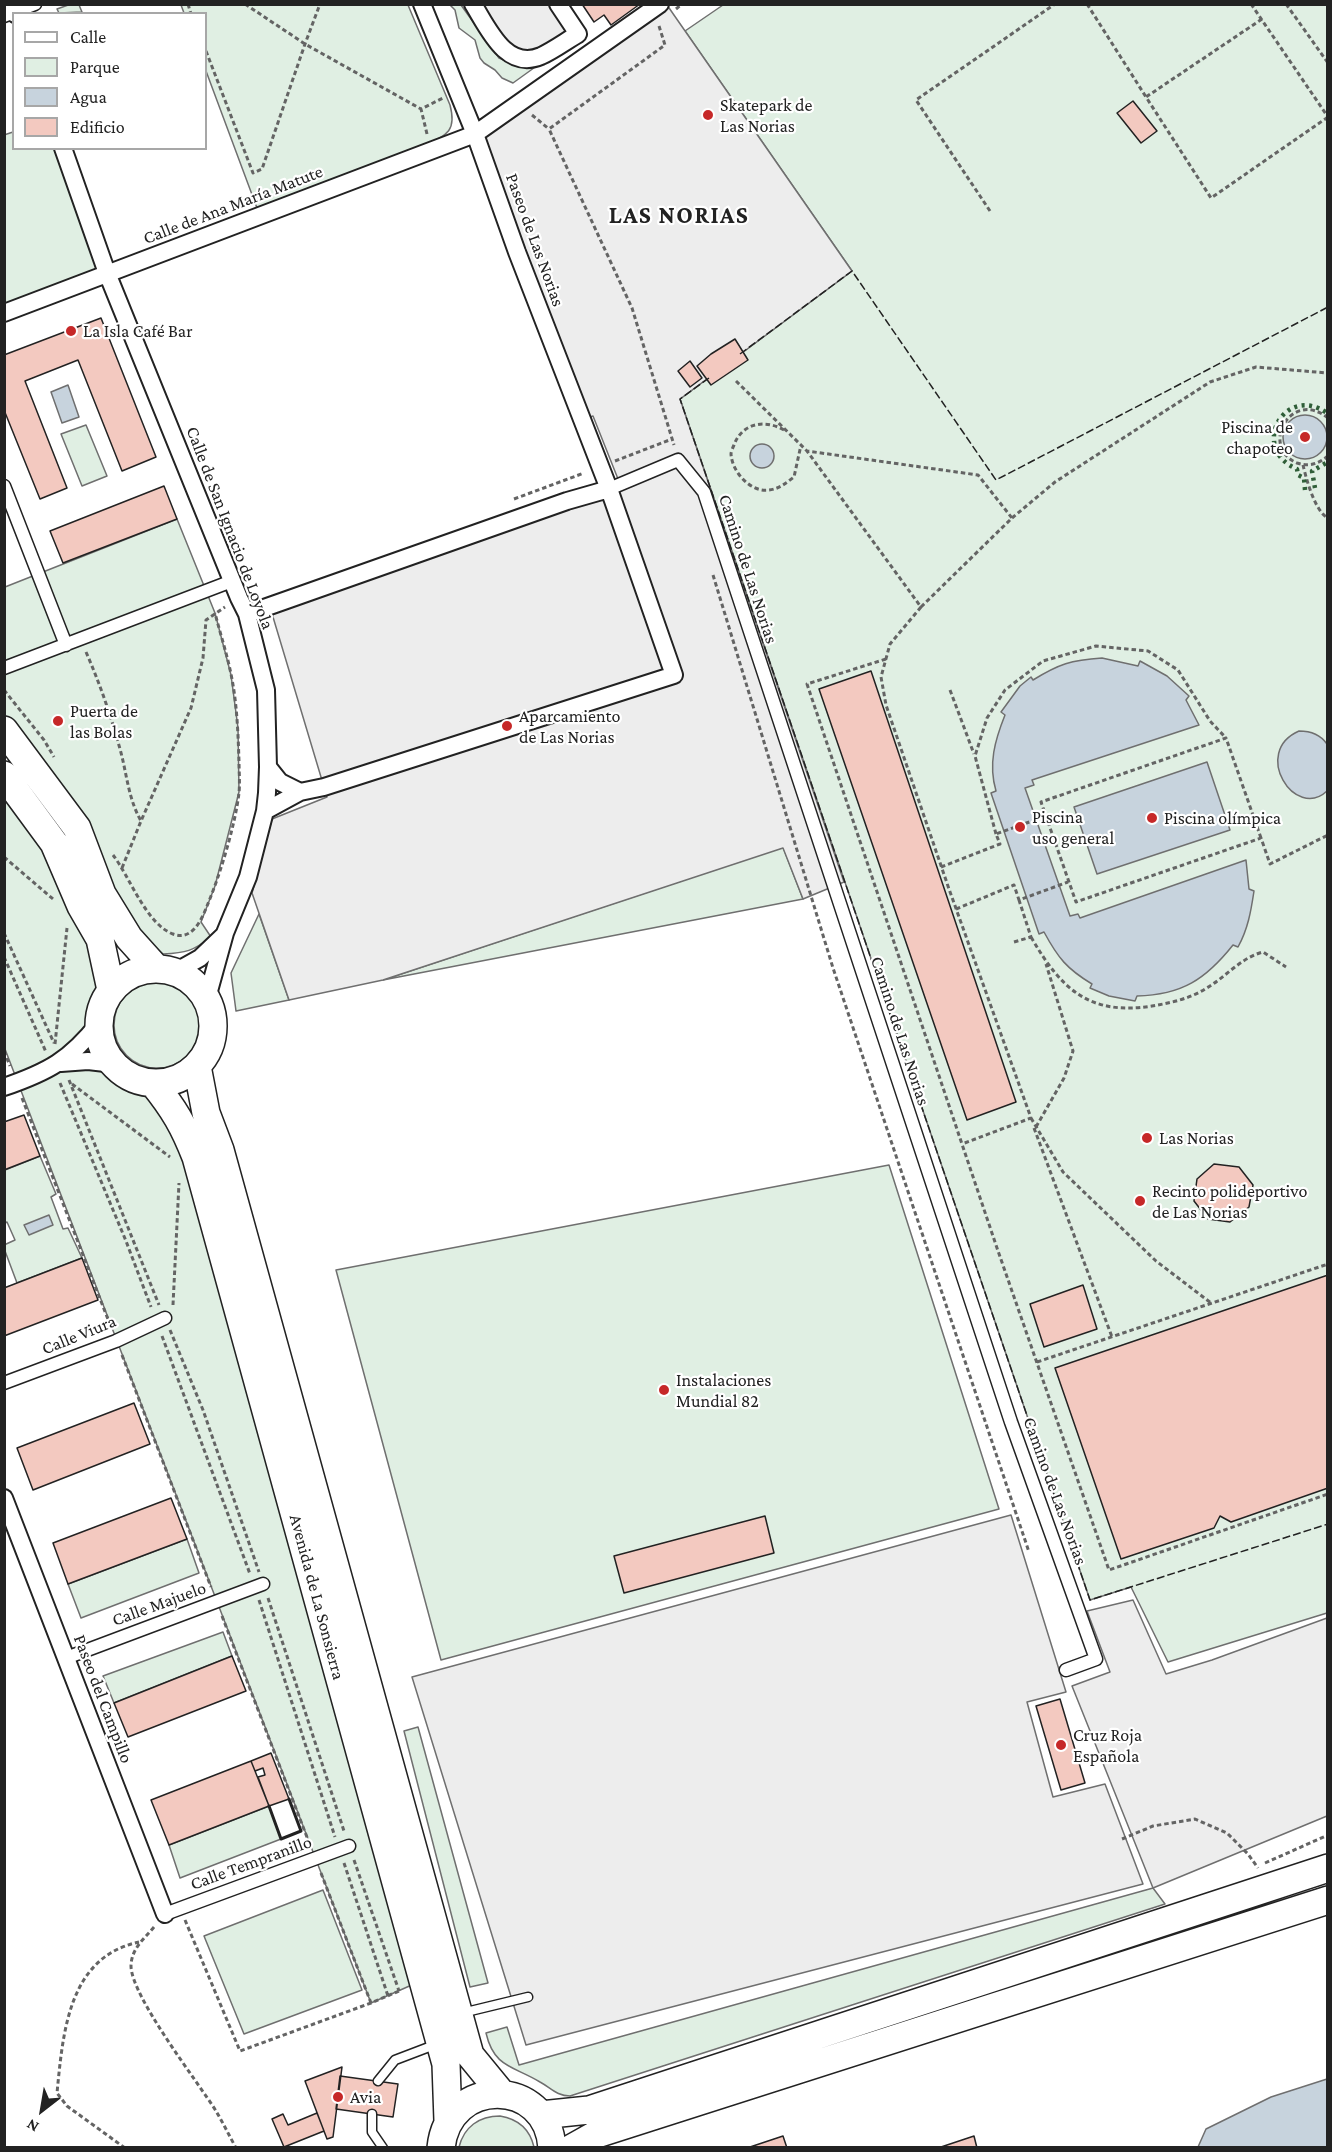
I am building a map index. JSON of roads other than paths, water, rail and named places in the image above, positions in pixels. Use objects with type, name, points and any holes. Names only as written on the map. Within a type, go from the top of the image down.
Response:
[{"type":"main road","points":[[4,730],[77,828],[102,894],[129,938],[166,970],[193,982],[207,998],[213,1015],[213,1034],[205,1057],[184,1076],[153,1083],[131,1077],[114,1064],[105,1052],[100,1038],[99,1023],[103,1006],[111,990],[124,978],[139,971],[166,970]]},
{"type":"main road","points":[[4,775],[54,843],[81,906],[100,939],[111,990]]},
{"type":"main road","name":"Avenida de La Sonsierra","points":[[197,1066],[206,1113],[220,1150],[470,2055],[502,2094]]},
{"type":"main road","name":"Avenida de La Sonsierra","points":[[153,1083],[174,1109],[196,1157],[411,1985],[440,2043],[446,2064],[448,2121],[442,2136],[441,2148]]},
{"type":"main road","points":[[541,2115],[590,2110],[1328,1868]]},
{"type":"main road","points":[[572,2148],[609,2130],[1328,1900]]},
{"type":"main road","points":[[448,2121],[458,2109],[471,2100],[486,2095],[502,2094],[524,2100],[541,2115],[552,2135],[552,2148]]},
{"type":"street","points":[[11,12],[35,4]]},
{"type":"street","name":"Paseo de Las Norias","points":[[300,792],[324,787],[674,675],[609,489],[517,252],[475,134],[422,4]]},
{"type":"street","points":[[473,4],[503,50],[519,59],[540,57],[578,34]]},
{"type":"street","points":[[558,4],[578,34],[594,50]]},
{"type":"street","name":"Calle de Ana María Matute","points":[[4,313],[475,134],[660,4]]},
{"type":"street","name":"Calle de San Ignacio de Loyola","points":[[64,150],[107,273],[247,614],[266,690],[268,767],[265,812],[248,877],[225,933],[207,998]]},
{"type":"street","name":"Camino de Las Norias","points":[[609,489],[678,460],[704,492],[1011,1422],[1096,1659],[1066,1670]]},
{"type":"street","points":[[4,486],[66,645]]},
{"type":"street","points":[[247,614],[567,501],[609,489]]},
{"type":"street","points":[[4,668],[232,581]]},
{"type":"street","points":[[268,767],[280,782],[300,792]]},
{"type":"street","points":[[265,812],[300,792]]},
{"type":"street","name":"Calle de San Ignacio de Loyola","points":[[166,970],[200,958],[225,933]]},
{"type":"street","points":[[11,1085],[57,1065],[82,1045],[99,1023]]},
{"type":"street","points":[[57,1065],[88,1061],[114,1064]]},
{"type":"street","name":"Calle Viura","points":[[4,1383],[167,1320]]},
{"type":"street","name":"Paseo del Campillo","points":[[4,1498],[66,1658],[173,1912]]},
{"type":"street","name":"Calle Majuelo","points":[[66,1658],[259,1586]]},
{"type":"street","name":"Calle Tempranillo","points":[[173,1912],[344,1848]]},
{"type":"lane","points":[[459,2014],[528,1996]]},
{"type":"lane","points":[[378,2081],[395,2060],[440,2043]]},
{"type":"lane","points":[[372,2114],[372,2132],[384,2148]]},
{"type":"water","points":[[68,385],[79,417],[62,423],[51,392]]},
{"type":"water","name":"Piscina de chapoteo","points":[[1305,415],[1314,416],[1321,421],[1326,428],[1326,446],[1321,453],[1314,458],[1305,459],[1296,458],[1289,453],[1284,446],[1283,437],[1284,428],[1289,421],[1296,416]]},
{"type":"water","points":[[762,444],[771,447],[774,456],[771,465],[762,468],[753,465],[750,456],[753,447]]},
{"type":"water","name":"Piscina uso general","points":[[1102,658],[1138,666],[1140,661],[1167,676],[1189,696],[1186,700],[1199,725],[1032,780],[1034,785],[1025,788],[1070,916],[1078,914],[1080,918],[1246,860],[1249,889],[1254,891],[1247,927],[1238,947],[1233,945],[1213,967],[1192,983],[1167,992],[1137,996],[1135,1001],[1109,996],[1090,988],[1092,984],[1064,962],[1044,932],[1039,934],[991,793],[996,791],[993,762],[998,734],[1005,715],[1001,712],[1020,686],[1031,677],[1033,680],[1066,664]]},
{"type":"water","points":[[1299,731],[1315,734],[1327,744],[1327,791],[1315,798],[1302,797],[1291,791],[1278,767],[1279,753],[1285,741]]},
{"type":"water","name":"Piscina olímpica","points":[[1207,762],[1230,830],[1097,874],[1074,807]]},
{"type":"water","points":[[49,1215],[53,1225],[29,1235],[24,1225]]},
{"type":"water","points":[[1327,2079],[1327,2147],[1198,2147],[1206,2129],[1271,2097]]},
{"type":"place","name":"Skatepark de Las Norias","points":[[708,115]]},
{"type":"place","name":"La Isla Café Bar","points":[[71,331]]},
{"type":"place","name":"Piscina de chapoteo","points":[[1305,437]]},
{"type":"place","name":"Puerta de las Bolas","points":[[58,721]]},
{"type":"place","name":"Aparcamiento de Las Norias","points":[[507,726]]},
{"type":"place","name":"Piscina olímpica","points":[[1152,818]]},
{"type":"place","name":"Piscina uso general","points":[[1020,827]]},
{"type":"place","name":"Las Norias","points":[[1147,1138]]},
{"type":"place","name":"Recinto polideportivo de Las Norias","points":[[1140,1201]]},
{"type":"place","name":"Instalaciones Mundial 82","points":[[664,1390]]},
{"type":"place","name":"Cruz Roja Española","points":[[1061,1745]]},
{"type":"place","name":"Avia","points":[[338,2097]]},
{"type":"district","name":"LAS NORIAS","points":[[679,216]]}]
